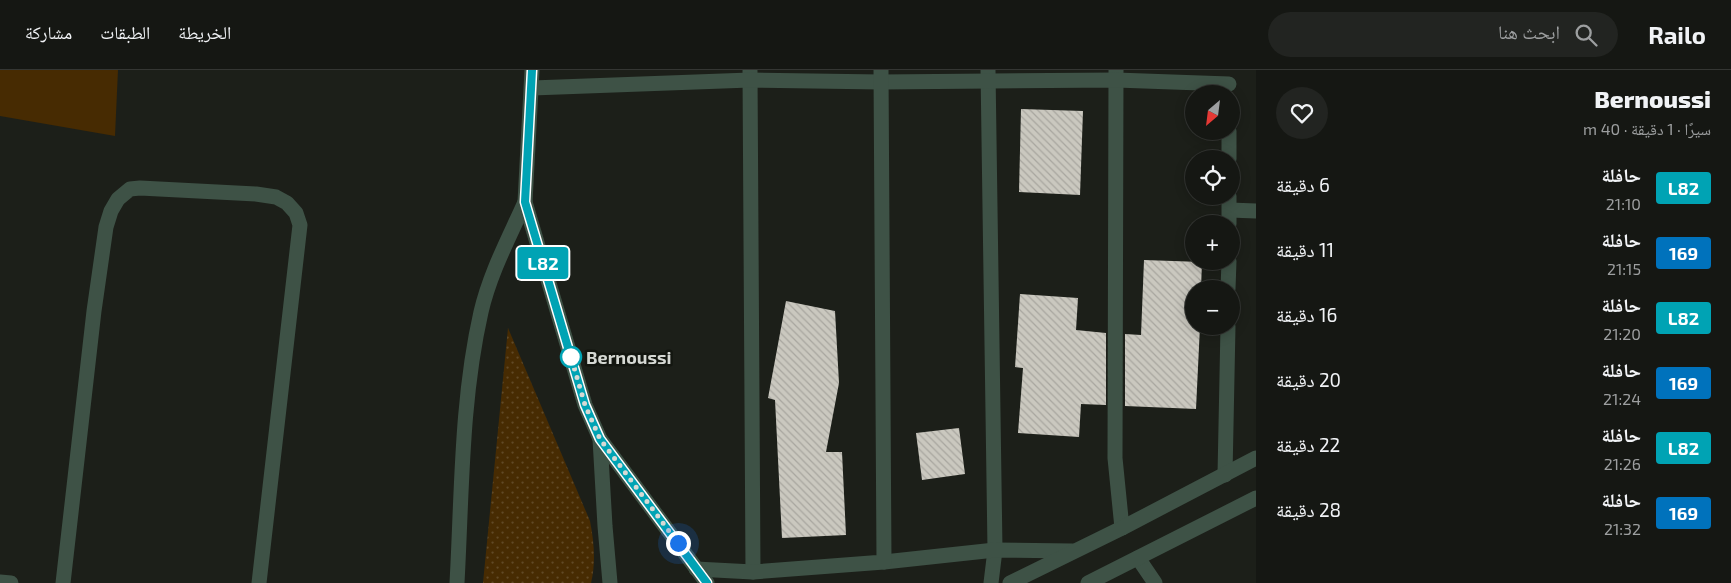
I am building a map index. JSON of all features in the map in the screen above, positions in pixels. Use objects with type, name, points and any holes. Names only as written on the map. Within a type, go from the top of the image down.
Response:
[{"type":"street","points":[[532,70],[525,202],[585,405],[600,439],[707,583]]},
{"type":"street","points":[[532,88],[750,75],[1116,75],[1229,83]]},
{"type":"street","points":[[750,75],[753,572]]},
{"type":"street","points":[[1116,75],[1115,458],[1122,528]]},
{"type":"street","points":[[881,76],[884,562]]},
{"type":"street","points":[[988,76],[995,550],[991,583]]},
{"type":"street","points":[[63,583],[94,311],[106,227],[111,211],[118,199],[130,189],[140,188],[256,194],[276,197],[287,203],[296,213],[300,225],[259,583]]},
{"type":"street","points":[[457,583],[466,400],[474,351],[482,310],[491,279],[525,202]]},
{"type":"street","points":[[1229,210],[1256,210]]},
{"type":"street","points":[[1225,475],[1228,335]]},
{"type":"street","points":[[600,439],[610,583]]},
{"type":"street","points":[[1010,583],[1122,528],[1256,458]]},
{"type":"street","points":[[1088,583],[1256,498]]},
{"type":"street","points":[[696,569],[753,572],[884,562],[995,550],[1075,551]]},
{"type":"street","points":[[1138,558],[1155,583]]},
{"type":"street","points":[[0,582],[11,583]]},
{"type":"shaded area","points":[[0,70],[118,70],[115,136],[0,116]]},
{"type":"shaded area","points":[[508,328],[590,521],[594,552],[591,583],[483,583]]},
{"type":"building","points":[[1021,109],[1083,111],[1080,195],[1019,192]]},
{"type":"building","points":[[1144,260],[1185,261],[1185,270],[1202,270],[1201,280],[1185,280],[1185,335],[1200,335],[1196,409],[1125,406],[1125,334],[1141,335]]},
{"type":"building","points":[[1020,294],[1078,298],[1076,330],[1106,333],[1106,405],[1081,404],[1079,437],[1018,433],[1023,368],[1015,367]]},
{"type":"building","points":[[786,301],[835,311],[839,383],[826,452],[842,452],[846,535],[782,538],[775,400],[768,398]]},
{"type":"building","points":[[959,428],[965,474],[922,480],[916,433]]},
{"type":"bus line","name":"L82","points":[[532,70],[525,202],[585,405],[600,439],[707,583]]},
{"type":"place","name":"Bernoussi","points":[[571,357]]},
{"type":"route","points":[[571,357],[569,350],[585,405],[600,439],[678,543]]}]
